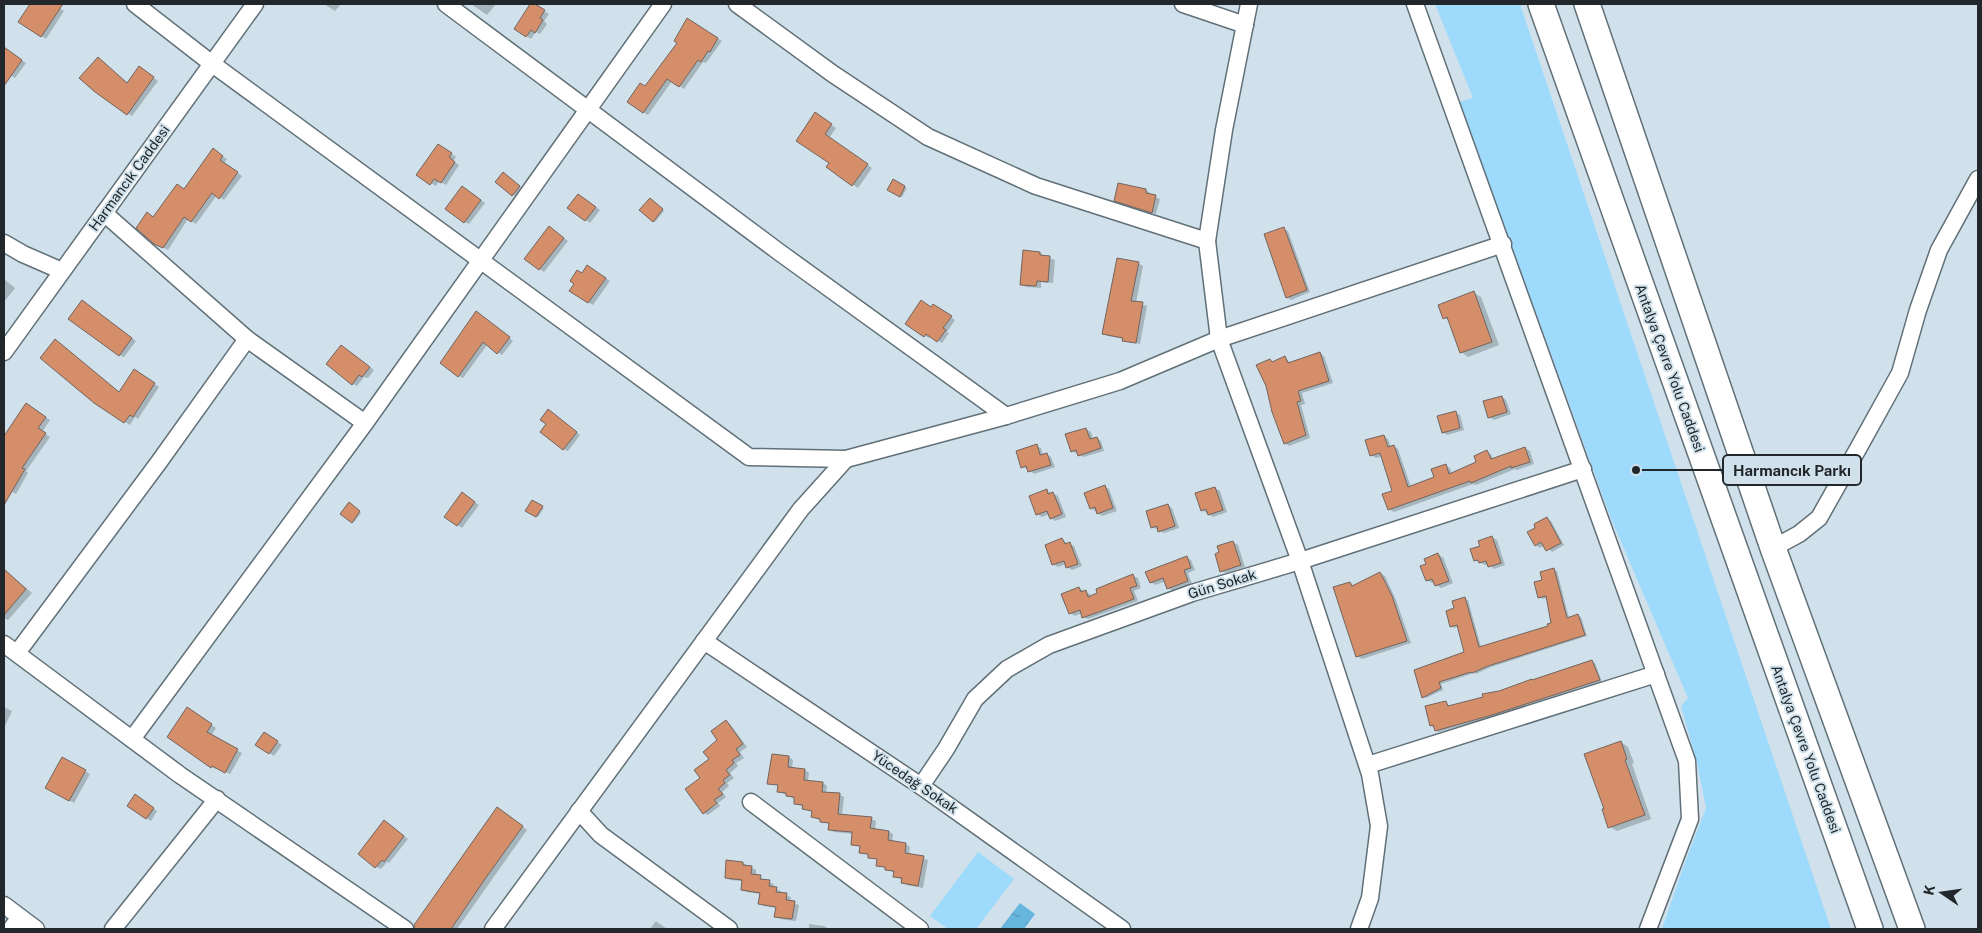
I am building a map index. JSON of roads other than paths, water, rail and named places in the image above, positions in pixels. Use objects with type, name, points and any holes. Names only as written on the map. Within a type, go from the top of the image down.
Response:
[{"type":"highway","name":"Antalya Çevre Yolu Caddesi","points":[[1541,4],[1870,929]]},
{"type":"highway","points":[[1587,4],[1773,548],[1912,929]]},
{"type":"street","points":[[134,4],[749,457],[846,459],[1006,416],[1120,381],[1219,339],[1502,244]]},
{"type":"street","name":"Harmancık Caddesi","points":[[4,352],[255,4]]},
{"type":"street","points":[[446,4],[779,252],[1006,416]]},
{"type":"street","points":[[132,739],[365,423],[663,4]]},
{"type":"street","points":[[737,4],[833,74],[928,138],[1036,186],[1207,241]]},
{"type":"street","points":[[1183,4],[1245,25]]},
{"type":"street","points":[[1249,4],[1224,130],[1207,241],[1219,339],[1300,561],[1368,765],[1379,826],[1370,898],[1359,929]]},
{"type":"street","points":[[1416,4],[1687,761],[1690,819],[1648,929]]},
{"type":"street","points":[[1773,548],[1799,534],[1819,518],[1859,447],[1900,372],[1918,310],[1940,250],[1978,179]]},
{"type":"street","points":[[104,213],[247,339],[365,423]]},
{"type":"street","points":[[4,243],[23,254],[62,271]]},
{"type":"street","points":[[247,339],[159,462],[10,648],[217,800],[405,929]]},
{"type":"street","points":[[493,929],[801,509],[846,459]]},
{"type":"street","name":"Gün Sokak","points":[[921,786],[946,749],[975,698],[1007,669],[1049,645],[1183,596],[1300,561],[1583,469]]},
{"type":"street","name":"Yücedağ Sokak","points":[[704,641],[921,786],[1122,929]]},
{"type":"street","points":[[1368,765],[1656,674]]},
{"type":"street","points":[[113,929],[217,800]]},
{"type":"street","points":[[751,802],[920,929]]},
{"type":"street","points":[[579,810],[601,835],[729,929]]},
{"type":"street","points":[[4,905],[15,923],[36,929]]},
{"type":"water","points":[[1020,903],[1035,914],[1024,929],[1000,929]]},
{"type":"place","name":"Harmancık Parkı","points":[[1636,470]]}]
